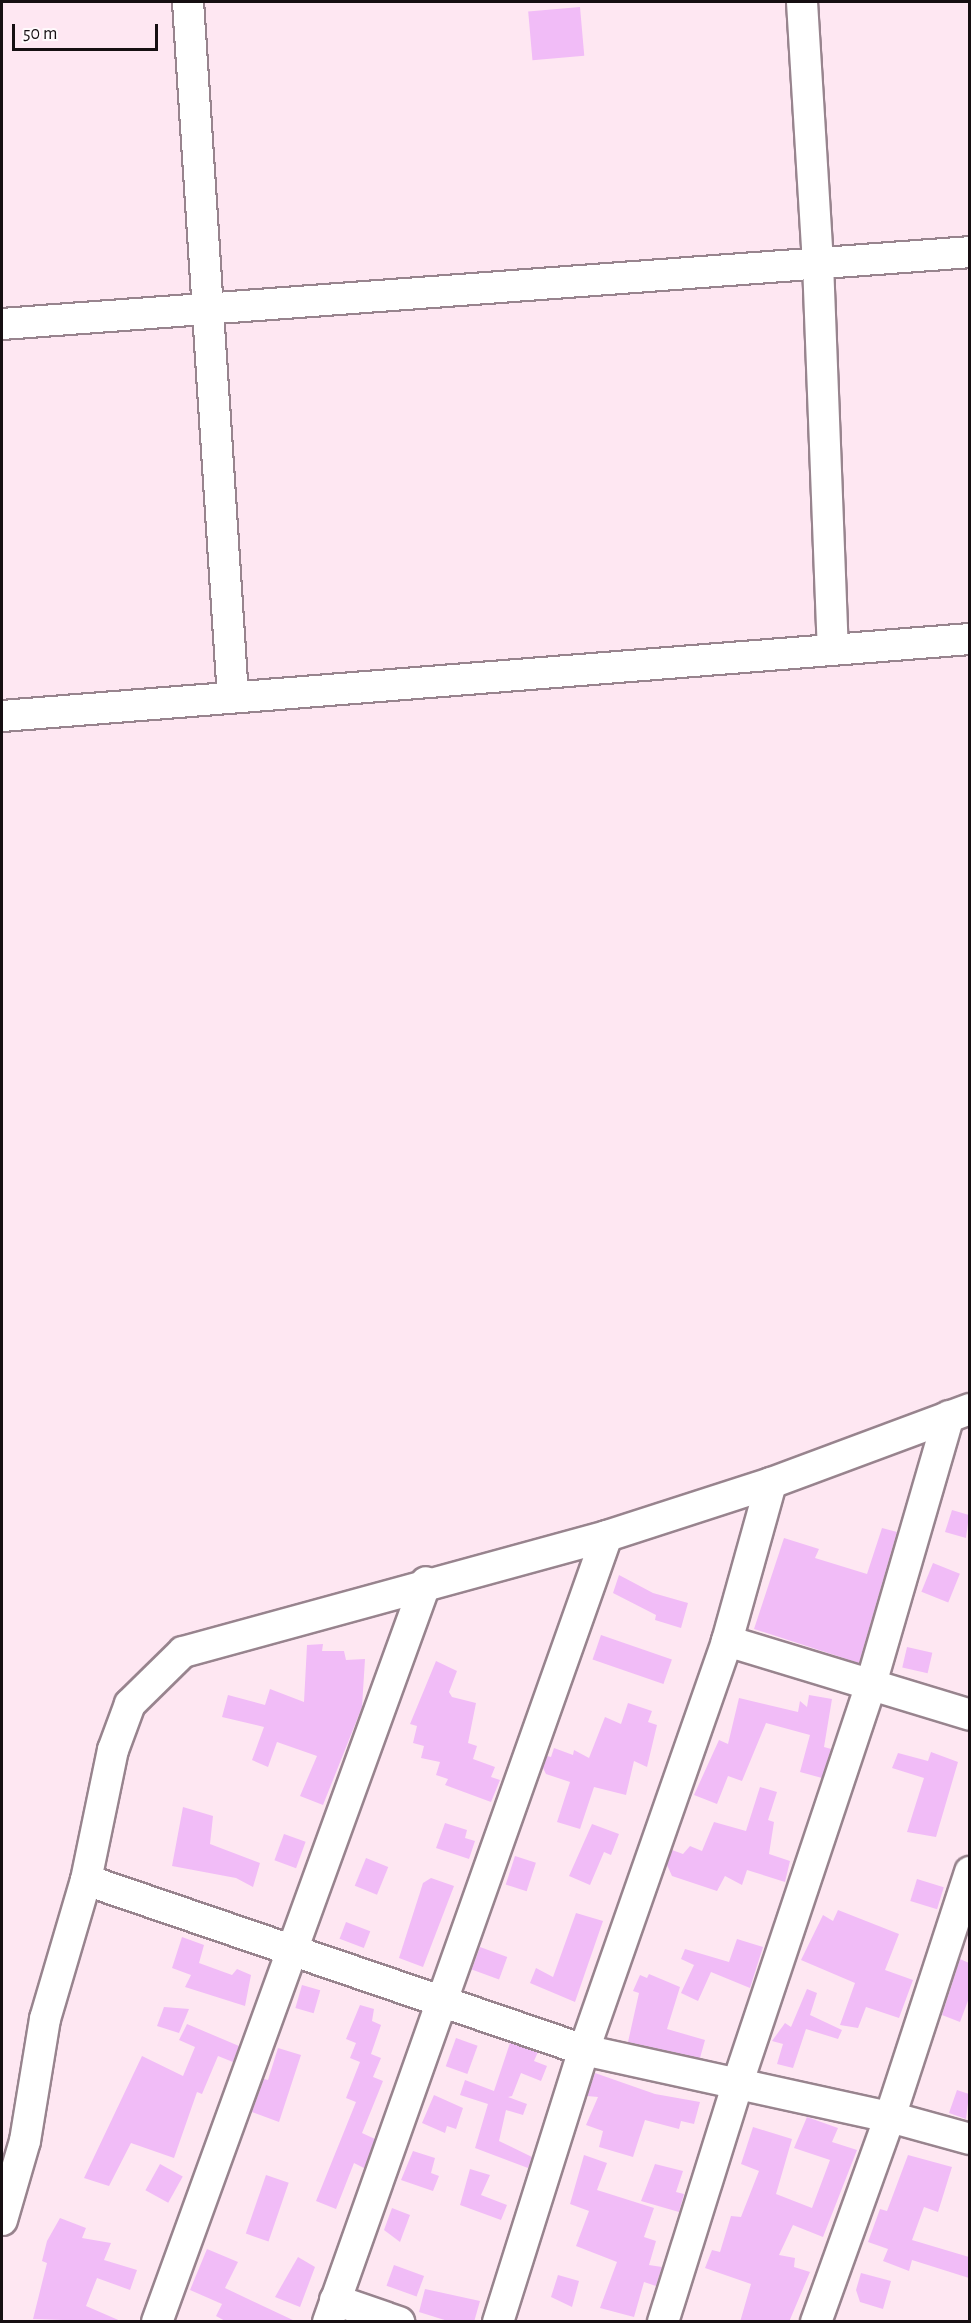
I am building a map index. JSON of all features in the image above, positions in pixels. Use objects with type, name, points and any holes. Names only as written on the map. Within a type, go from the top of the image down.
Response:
[{"type":"street","points":[[188,2],[233,698]]},
{"type":"street","points":[[802,2],[818,263],[833,650]]},
{"type":"street","points":[[2,324],[969,252]]},
{"type":"street","points":[[2,716],[969,639]]},
{"type":"street","points":[[2,2220],[25,2141],[45,2019],[86,1880],[113,1750],[130,1704],[183,1652],[426,1582],[607,1536],[771,1483],[959,1412]]},
{"type":"street","points":[[663,2322],[738,2082],[959,1412]]},
{"type":"street","points":[[498,2322],[584,2050],[727,1641],[771,1483]]},
{"type":"street","points":[[399,2322],[331,2311],[607,1536]]},
{"type":"street","points":[[157,2322],[426,1582]]},
{"type":"street","points":[[727,1641],[969,1715]]},
{"type":"street","points":[[816,2322],[890,2117],[969,1872]]},
{"type":"street","points":[[86,1880],[584,2050],[890,2117],[969,2139]]},
{"type":"building","points":[[580,7],[584,56],[532,60],[528,12]]},
{"type":"building","points":[[952,1510],[969,1515],[966,1538],[945,1532]]},
{"type":"building","points":[[882,1528],[897,1532],[859,1663],[754,1629],[784,1538],[819,1549],[815,1558],[867,1574]]},
{"type":"building","points":[[933,1563],[960,1574],[948,1603],[921,1592]]},
{"type":"building","points":[[619,1575],[653,1593],[688,1603],[681,1628],[655,1620],[656,1615],[613,1593]]},
{"type":"building","points":[[601,1635],[672,1659],[663,1684],[593,1660]]},
{"type":"building","points":[[323,1644],[322,1651],[344,1651],[346,1660],[365,1659],[362,1707],[323,1805],[300,1796],[317,1756],[277,1742],[268,1767],[252,1760],[264,1727],[222,1717],[228,1695],[265,1705],[270,1689],[304,1702],[307,1645]]},
{"type":"building","points":[[907,1647],[932,1653],[928,1673],[902,1667]]},
{"type":"building","points":[[436,1661],[457,1671],[449,1692],[452,1697],[476,1703],[468,1743],[477,1746],[473,1759],[495,1767],[491,1777],[500,1780],[491,1802],[445,1785],[448,1779],[436,1775],[440,1762],[421,1758],[424,1746],[413,1743],[417,1726],[410,1724]]},
{"type":"building","points":[[809,1695],[832,1699],[824,1747],[831,1749],[822,1778],[800,1772],[810,1735],[766,1723],[742,1781],[728,1776],[717,1804],[694,1795],[719,1740],[728,1744],[739,1698],[798,1712],[800,1701],[807,1707]]},
{"type":"building","points":[[628,1703],[652,1711],[648,1722],[657,1725],[647,1767],[634,1761],[626,1795],[594,1787],[580,1829],[557,1822],[570,1782],[546,1774],[543,1768],[547,1756],[551,1757],[554,1748],[573,1755],[574,1750],[589,1758],[605,1717],[621,1724]]},
{"type":"building","points":[[931,1752],[958,1762],[936,1837],[907,1832],[924,1778],[892,1768],[898,1753],[928,1761]]},
{"type":"building","points":[[760,1787],[777,1792],[768,1820],[774,1822],[769,1854],[790,1861],[785,1882],[747,1870],[742,1885],[725,1876],[717,1891],[672,1876],[667,1865],[672,1850],[683,1854],[690,1846],[702,1851],[714,1822],[746,1831]]},
{"type":"building","points":[[183,1807],[213,1816],[210,1844],[260,1863],[253,1887],[236,1878],[172,1866]]},
{"type":"building","points":[[445,1823],[467,1830],[465,1838],[475,1841],[469,1859],[436,1848]]},
{"type":"building","points":[[592,1824],[619,1834],[611,1855],[604,1852],[590,1885],[569,1876]]},
{"type":"building","points":[[284,1834],[306,1842],[296,1868],[274,1860]]},
{"type":"building","points":[[515,1856],[536,1863],[527,1891],[506,1885]]},
{"type":"building","points":[[366,1858],[388,1867],[377,1895],[355,1886]]},
{"type":"building","points":[[431,1878],[454,1886],[423,1967],[399,1958],[423,1883]]},
{"type":"building","points":[[917,1879],[944,1887],[937,1909],[910,1901]]},
{"type":"building","points":[[838,1910],[899,1934],[885,1970],[913,1980],[899,2018],[866,2007],[858,2028],[840,2025],[855,1983],[801,1960],[823,1915],[833,1921]]},
{"type":"building","points":[[576,1913],[603,1921],[575,2002],[530,1983],[536,1968],[553,1977]]},
{"type":"building","points":[[346,1922],[370,1931],[364,1948],[340,1939]]},
{"type":"building","points":[[182,1937],[204,1945],[199,1963],[232,1975],[237,1969],[251,1975],[245,2006],[185,1987],[191,1975],[172,1968]]},
{"type":"building","points":[[737,1939],[763,1947],[750,1988],[711,1972],[698,2001],[681,1993],[694,1965],[681,1959],[685,1949],[729,1962]]},
{"type":"building","points":[[480,1947],[507,1957],[499,1979],[472,1970]]},
{"type":"building","points":[[960,1959],[969,1963],[969,1998],[960,2022],[942,2015]]},
{"type":"building","points":[[649,1974],[680,1987],[667,2029],[705,2040],[700,2058],[628,2042],[639,1993],[633,1991],[640,1975],[647,1978]]},
{"type":"building","points":[[302,1985],[320,1990],[314,2013],[295,2008]]},
{"type":"building","points":[[807,1989],[817,1993],[810,2015],[842,2030],[838,2039],[806,2029],[793,2068],[777,2064],[783,2044],[772,2041],[785,2023],[791,2027]]},
{"type":"building","points":[[360,2005],[374,2009],[372,2021],[381,2025],[371,2054],[381,2058],[373,2077],[383,2081],[362,2133],[375,2139],[367,2162],[364,2168],[354,2163],[336,2209],[316,2201],[356,2102],[346,2098],[360,2062],[350,2058],[356,2043],[346,2039]]},
{"type":"building","points":[[164,2007],[189,2009],[179,2033],[157,2026]]},
{"type":"building","points":[[187,2024],[239,2046],[233,2062],[218,2056],[202,2094],[197,2092],[174,2158],[131,2143],[109,2186],[84,2178],[142,2056],[183,2076],[195,2047],[179,2040]]},
{"type":"building","points":[[456,2038],[478,2046],[467,2074],[446,2066]]},
{"type":"building","points":[[510,2043],[538,2052],[534,2061],[547,2066],[541,2081],[521,2073],[512,2096],[508,2097],[527,2104],[523,2115],[506,2110],[499,2141],[532,2157],[528,2168],[475,2148],[488,2104],[460,2095],[465,2080],[494,2091]]},
{"type":"building","points":[[278,2048],[301,2055],[279,2122],[252,2112],[264,2079],[268,2080]]},
{"type":"building","points":[[595,2073],[655,2094],[700,2102],[694,2124],[681,2121],[679,2129],[645,2120],[633,2157],[599,2147],[603,2131],[586,2125],[598,2097],[587,2096]]},
{"type":"building","points":[[957,2090],[969,2094],[966,2119],[949,2113]]},
{"type":"building","points":[[434,2095],[463,2108],[456,2129],[447,2126],[445,2133],[422,2123]]},
{"type":"building","points":[[807,2117],[838,2128],[832,2142],[857,2150],[823,2237],[793,2225],[779,2255],[795,2258],[794,2267],[810,2272],[789,2322],[740,2322],[751,2284],[705,2268],[712,2250],[720,2252],[731,2216],[741,2217],[759,2171],[741,2164],[753,2127],[792,2139],[776,2194],[812,2208],[830,2160],[794,2148]]},
{"type":"building","points":[[413,2151],[435,2158],[431,2173],[439,2176],[433,2191],[401,2180]]},
{"type":"building","points":[[584,2155],[607,2163],[597,2190],[654,2208],[644,2237],[656,2241],[649,2265],[662,2267],[656,2286],[644,2282],[634,2317],[600,2308],[617,2262],[576,2246],[589,2211],[570,2204]]},
{"type":"building","points":[[908,2155],[952,2167],[938,2212],[924,2207],[912,2240],[969,2257],[969,2278],[912,2260],[909,2271],[883,2261],[888,2249],[868,2242],[880,2209],[887,2211]]},
{"type":"building","points":[[160,2164],[183,2177],[168,2203],[145,2190]]},
{"type":"building","points":[[655,2164],[683,2171],[676,2192],[684,2194],[679,2212],[641,2201]]},
{"type":"building","points":[[470,2169],[490,2175],[481,2195],[507,2205],[501,2220],[460,2205]]},
{"type":"building","points":[[266,2175],[289,2183],[269,2241],[246,2234]]},
{"type":"building","points":[[392,2208],[410,2215],[400,2242],[384,2230]]},
{"type":"building","points":[[60,2218],[86,2228],[82,2238],[111,2243],[104,2260],[137,2270],[130,2290],[97,2278],[86,2306],[123,2322],[33,2319],[47,2263],[42,2261],[47,2241]]},
{"type":"building","points":[[207,2249],[238,2262],[225,2288],[297,2322],[227,2322],[216,2316],[222,2304],[190,2290]]},
{"type":"building","points":[[298,2257],[315,2267],[300,2307],[275,2297]]},
{"type":"building","points":[[394,2265],[424,2276],[417,2297],[386,2286]]},
{"type":"building","points":[[861,2273],[891,2281],[883,2309],[860,2302],[856,2290]]},
{"type":"building","points":[[558,2275],[579,2281],[572,2307],[551,2297]]},
{"type":"building","points":[[425,2289],[480,2301],[474,2322],[451,2322],[419,2312]]}]
